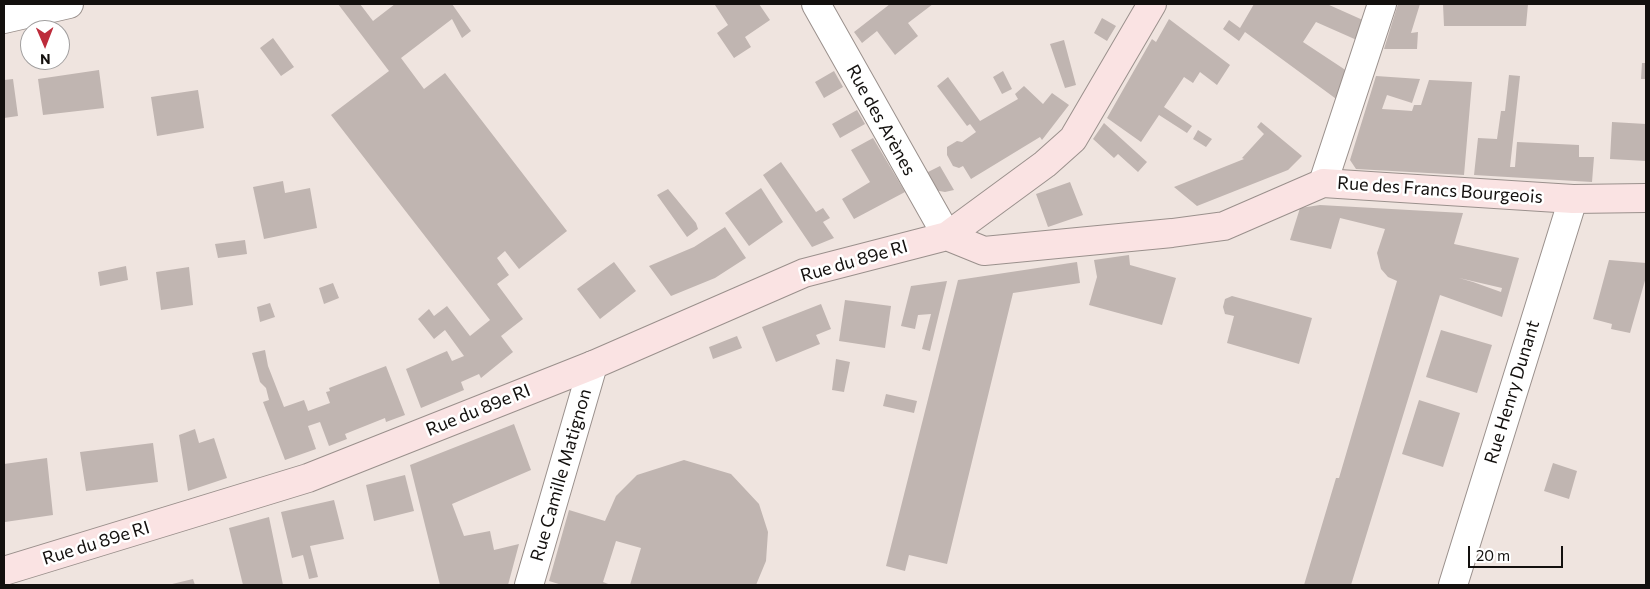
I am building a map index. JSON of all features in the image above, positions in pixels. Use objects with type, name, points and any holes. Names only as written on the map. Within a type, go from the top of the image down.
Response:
[{"type":"street","points":[[4,19],[69,4]]},
{"type":"street","name":"Rue des Arènes","points":[[816,4],[947,236]]},
{"type":"street","points":[[947,236],[1045,164],[1073,139],[1152,4]]},
{"type":"street","points":[[1323,183],[1382,4]]},
{"type":"street","name":"Rue des Francs Bourgeois","points":[[947,236],[984,251],[1224,226],[1323,183],[1573,199],[1646,198]]},
{"type":"street","name":"Rue Henry Dunant","points":[[1453,585],[1495,443],[1573,199]]},
{"type":"street","name":"Rue du 89e RI","points":[[4,571],[308,478],[593,364],[804,273],[947,236]]},
{"type":"street","name":"Rue Camille Matignon","points":[[529,585],[593,364]]},
{"type":"building","points":[[338,4],[360,4],[373,21],[395,4],[452,4],[471,31],[462,38],[452,19],[401,58],[424,89],[445,73],[567,231],[519,269],[505,251],[497,258],[509,275],[497,284],[523,319],[501,336],[513,352],[481,378],[479,374],[461,382],[464,390],[421,408],[406,369],[447,351],[452,361],[464,356],[445,330],[434,339],[418,319],[429,309],[434,316],[447,306],[470,336],[490,320],[331,115],[389,71]]},
{"type":"building","points":[[759,4],[770,20],[745,37],[751,47],[734,58],[717,33],[728,25],[715,5]]},
{"type":"building","points":[[890,4],[933,4],[908,23],[918,36],[895,55],[877,31],[862,43],[854,32]]},
{"type":"building","points":[[1254,4],[1327,4],[1365,21],[1359,41],[1316,22],[1303,42],[1350,73],[1339,101],[1245,32],[1239,41],[1223,29],[1229,20],[1240,28]]},
{"type":"building","points":[[1398,4],[1420,4],[1411,33],[1418,32],[1417,49],[1384,49]]},
{"type":"building","points":[[1443,4],[1528,4],[1526,26],[1444,26]]},
{"type":"building","points":[[1102,18],[1116,26],[1107,41],[1094,33]]},
{"type":"building","points":[[1169,19],[1230,65],[1217,85],[1200,72],[1193,83],[1184,77],[1164,107],[1192,126],[1187,133],[1159,115],[1141,142],[1107,118],[1152,39],[1156,42]]},
{"type":"building","points":[[273,38],[294,67],[281,76],[260,48]]},
{"type":"building","points":[[1064,40],[1076,85],[1065,88],[1050,44]]},
{"type":"building","points":[[1642,63],[1646,63],[1646,79],[1641,79]]},
{"type":"building","points":[[99,70],[104,108],[43,115],[38,79]]},
{"type":"building","points":[[834,71],[843,87],[824,98],[815,82]]},
{"type":"building","points":[[1003,71],[1012,89],[1002,94],[993,77]]},
{"type":"building","points":[[1509,75],[1520,76],[1510,167],[1515,167],[1517,142],[1579,145],[1579,157],[1594,157],[1592,182],[1474,175],[1478,138],[1497,139],[1501,111],[1505,111]]},
{"type":"building","points":[[1376,76],[1420,79],[1412,103],[1387,95],[1382,109],[1412,111],[1414,105],[1421,105],[1429,80],[1472,82],[1464,175],[1356,169],[1350,160]]},
{"type":"building","points":[[948,77],[980,121],[1018,99],[1015,94],[1024,86],[1043,104],[1052,93],[1069,105],[1042,140],[1040,137],[971,179],[963,166],[959,168],[953,166],[947,155],[947,147],[957,141],[962,142],[976,132],[970,124],[967,126],[937,86]]},
{"type":"building","points":[[13,79],[18,116],[4,118],[4,80]]},
{"type":"building","points":[[198,90],[204,128],[157,136],[151,97]]},
{"type":"building","points":[[857,110],[865,124],[840,138],[832,124]]},
{"type":"building","points":[[1261,122],[1302,156],[1288,170],[1197,206],[1174,187],[1244,159],[1242,158],[1264,134],[1257,127]]},
{"type":"building","points":[[1612,122],[1646,124],[1646,161],[1610,159]]},
{"type":"building","points":[[1104,123],[1147,162],[1138,172],[1118,154],[1114,158],[1093,139]]},
{"type":"building","points":[[1198,130],[1212,139],[1206,147],[1193,139]]},
{"type":"building","points":[[873,138],[905,192],[854,219],[842,199],[870,182],[851,150]]},
{"type":"building","points":[[781,162],[816,212],[823,208],[830,218],[823,222],[834,238],[812,247],[763,175]]},
{"type":"building","points":[[940,166],[954,190],[945,192],[934,190],[924,174]]},
{"type":"building","points":[[283,181],[285,193],[310,188],[317,228],[264,239],[253,187]]},
{"type":"building","points":[[1070,182],[1083,215],[1048,227],[1036,194]]},
{"type":"building","points":[[761,188],[783,222],[749,246],[725,213]]},
{"type":"building","points":[[668,189],[696,223],[698,229],[687,237],[657,195]]},
{"type":"building","points":[[1320,205],[1463,213],[1454,244],[1519,258],[1502,317],[1440,295],[1351,585],[1304,585],[1336,478],[1339,478],[1397,281],[1388,277],[1381,269],[1377,253],[1385,229],[1340,218],[1331,249],[1290,240],[1300,208]],"holes":[[[1459,278],[1502,288],[1501,292]]]},
{"type":"building","points":[[725,227],[746,258],[715,278],[671,296],[649,266],[694,247]]},
{"type":"building","points":[[245,240],[247,254],[218,258],[215,244]]},
{"type":"building","points":[[1129,255],[1130,265],[1176,278],[1162,325],[1089,305],[1097,277],[1094,260]]},
{"type":"building","points":[[1609,260],[1646,263],[1646,277],[1630,333],[1611,329],[1612,324],[1593,319]]},
{"type":"building","points":[[614,262],[636,291],[600,319],[577,289]]},
{"type":"building","points":[[1077,262],[1080,283],[1013,293],[947,564],[909,555],[905,571],[886,566],[958,280]]},
{"type":"building","points":[[126,266],[128,280],[100,286],[98,272]]},
{"type":"building","points":[[189,267],[193,305],[161,310],[156,272]]},
{"type":"building","points":[[947,281],[930,351],[922,349],[931,314],[918,315],[915,329],[901,326],[911,286]]},
{"type":"building","points":[[333,283],[339,298],[324,304],[319,288]]},
{"type":"building","points":[[1232,296],[1312,318],[1299,364],[1227,343],[1234,316],[1225,314],[1223,307],[1225,299]]},
{"type":"building","points":[[845,300],[891,306],[885,348],[839,341]]},
{"type":"building","points":[[270,303],[275,317],[260,322],[257,307]]},
{"type":"building","points":[[821,304],[831,329],[816,335],[820,344],[776,362],[762,327]]},
{"type":"building","points":[[1441,330],[1492,345],[1477,393],[1426,377]]},
{"type":"building","points":[[737,336],[742,348],[713,359],[709,347]]},
{"type":"building","points":[[265,350],[268,366],[284,407],[304,400],[308,411],[330,403],[326,392],[330,391],[329,388],[386,366],[405,415],[386,422],[385,418],[345,434],[347,439],[329,446],[320,422],[308,426],[316,449],[285,460],[263,402],[269,400],[266,388],[260,382],[252,353]]},
{"type":"building","points":[[836,359],[850,362],[844,392],[832,390]]},
{"type":"building","points":[[886,394],[917,401],[914,413],[883,406]]},
{"type":"building","points":[[1419,400],[1460,413],[1443,467],[1402,454]]},
{"type":"building","points":[[514,424],[531,470],[452,504],[464,536],[490,531],[494,550],[519,544],[508,585],[440,585],[410,465]]},
{"type":"building","points":[[195,429],[199,443],[214,438],[227,478],[188,491],[179,435]]},
{"type":"building","points":[[153,443],[158,482],[86,491],[80,452]]},
{"type":"building","points":[[47,458],[53,515],[5,522],[4,464]]},
{"type":"building","points":[[684,460],[731,474],[759,504],[768,532],[766,561],[756,585],[630,585],[641,548],[616,541],[603,582],[611,585],[562,585],[549,581],[569,510],[605,521],[616,496],[637,475]]},
{"type":"building","points":[[1553,463],[1577,471],[1569,499],[1544,491]]},
{"type":"building","points":[[405,475],[414,511],[374,521],[366,485]]},
{"type":"building","points":[[334,500],[344,539],[310,546],[318,577],[309,579],[303,555],[292,558],[281,512]]},
{"type":"building","points":[[269,517],[283,585],[243,585],[229,528]]},
{"type":"building","points":[[193,579],[195,585],[168,585]]}]
